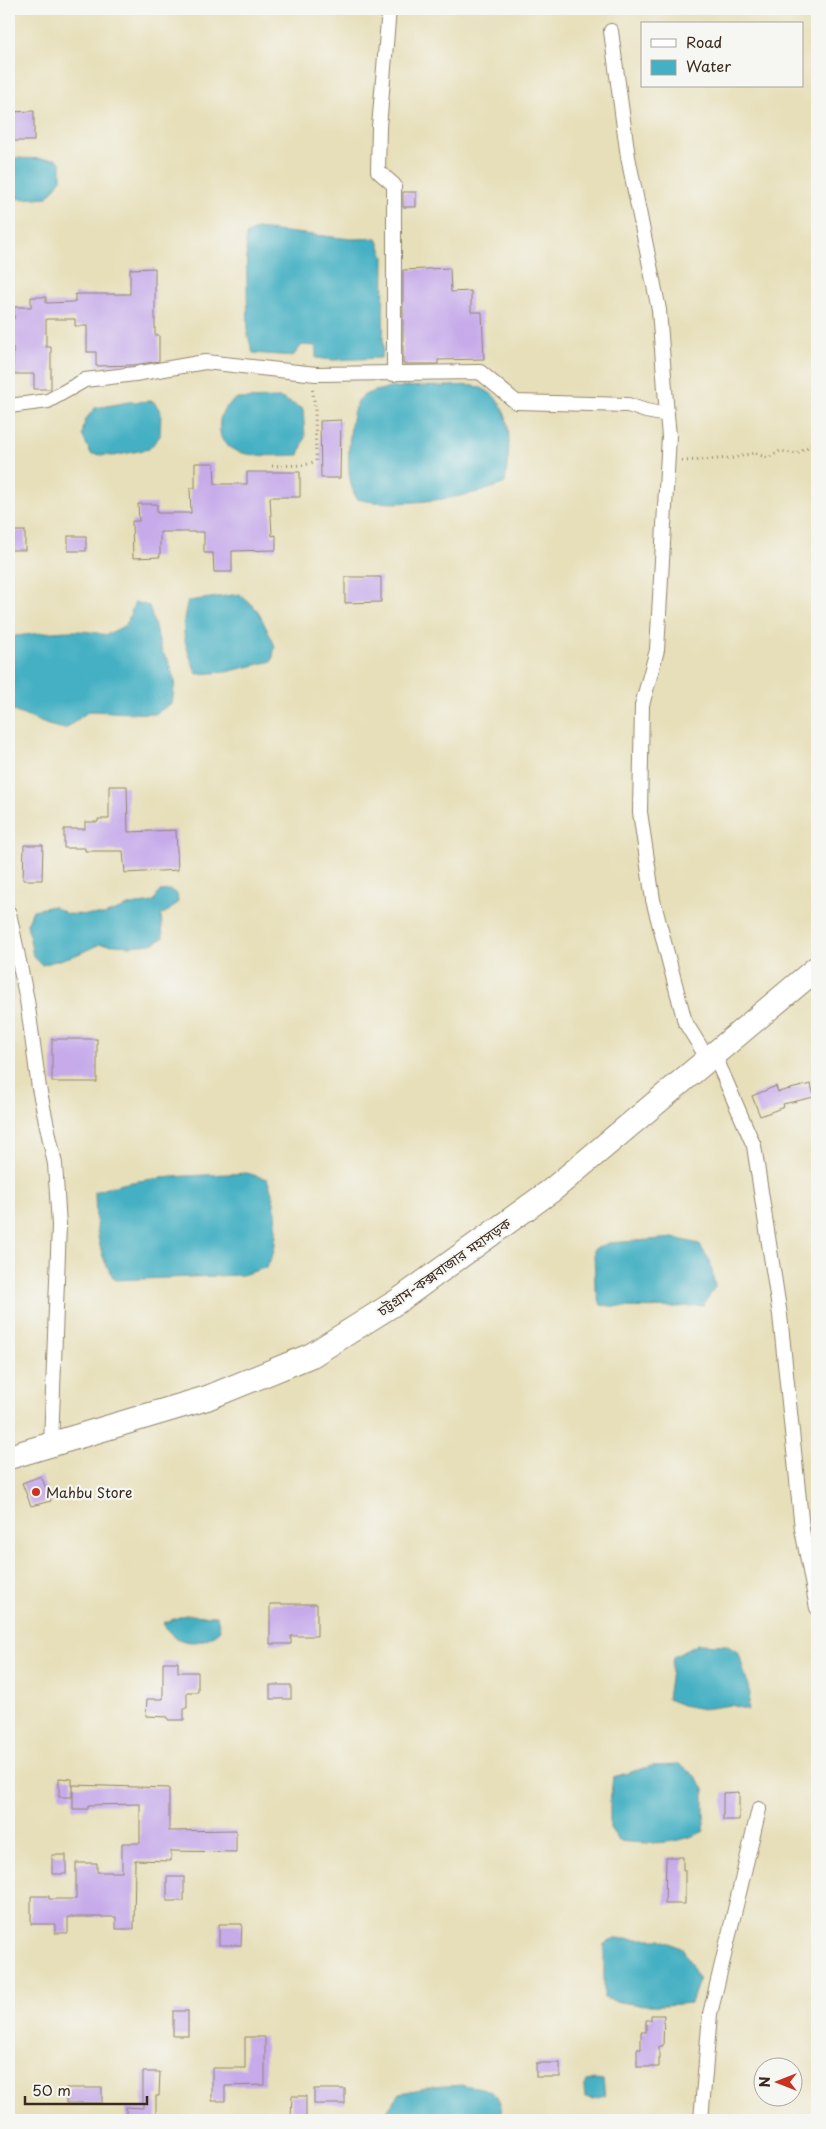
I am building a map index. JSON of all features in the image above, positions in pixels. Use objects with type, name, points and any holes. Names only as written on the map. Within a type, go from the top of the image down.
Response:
[{"type":"highway","name":"চট্টগ্রাম-কক্সবাজার মহাসড়ক","points":[[9,1457],[206,1398],[312,1355],[398,1301],[552,1190],[817,968]]},
{"type":"street","points":[[389,9],[379,127],[378,171],[394,185],[394,374]]},
{"type":"street","points":[[611,31],[628,157],[660,310],[669,436],[657,650],[642,705],[640,812],[653,900],[685,1022],[711,1057],[754,1146],[780,1315],[802,1529],[817,1608]]},
{"type":"street","points":[[9,406],[48,401],[85,380],[205,362],[311,374],[480,372],[516,402],[628,405],[667,415]]},
{"type":"street","points":[[9,913],[27,1000],[39,1088],[55,1164],[59,1225],[50,1445]]},
{"type":"street","points":[[701,2120],[710,2014],[759,1809]]},
{"type":"path","points":[[272,466],[305,465],[316,461],[315,407],[311,374]]},
{"type":"path","points":[[668,461],[733,458],[754,453],[768,458],[780,451],[798,454],[810,445],[817,448]]},
{"type":"water","points":[[9,158],[56,159],[61,163],[61,179],[48,197],[22,199],[9,197]]},
{"type":"water","points":[[257,229],[352,239],[377,238],[384,257],[383,351],[381,358],[333,360],[316,358],[316,346],[302,345],[293,356],[253,353],[248,336],[246,235]]},
{"type":"water","points":[[468,385],[479,387],[491,394],[500,404],[505,415],[509,442],[505,483],[473,493],[432,500],[391,503],[357,499],[350,481],[349,447],[351,424],[358,401],[364,395],[386,389],[413,386]]},
{"type":"water","points":[[281,398],[303,409],[305,437],[299,455],[253,455],[231,448],[223,442],[220,432],[221,417],[224,410],[235,399]]},
{"type":"water","points":[[153,401],[161,412],[160,436],[149,449],[113,456],[91,454],[82,435],[85,420],[95,408],[129,402]]},
{"type":"water","points":[[240,594],[258,611],[275,646],[272,661],[226,672],[197,674],[189,655],[185,638],[184,621],[188,601]]},
{"type":"water","points":[[135,602],[149,606],[162,652],[169,662],[175,682],[172,703],[155,714],[89,711],[65,729],[48,725],[11,710],[9,706],[9,643],[15,636],[72,631],[106,635],[126,625]]},
{"type":"water","points":[[170,890],[177,894],[178,902],[161,915],[163,938],[152,944],[130,946],[100,944],[76,955],[42,965],[33,956],[27,924],[33,910],[53,906],[67,914],[104,915],[131,905],[153,902],[160,891]]},
{"type":"water","points":[[247,1173],[267,1179],[273,1196],[276,1226],[275,1245],[272,1258],[265,1268],[242,1275],[115,1280],[104,1259],[98,1238],[95,1192],[112,1186],[150,1179]]},
{"type":"water","points":[[674,1238],[699,1244],[710,1261],[715,1287],[703,1305],[652,1308],[601,1305],[595,1287],[594,1249],[609,1243]]},
{"type":"water","points":[[185,1615],[217,1616],[220,1630],[213,1636],[197,1642],[189,1642],[174,1637],[163,1623]]},
{"type":"water","points":[[698,1644],[726,1645],[739,1653],[750,1694],[748,1710],[731,1705],[703,1709],[682,1705],[667,1699],[673,1657]]},
{"type":"water","points":[[680,1765],[695,1776],[704,1788],[704,1831],[694,1836],[673,1841],[641,1843],[619,1841],[610,1828],[613,1777],[652,1766]]},
{"type":"water","points":[[615,1939],[661,1939],[683,1949],[699,1980],[691,2003],[647,2005],[625,2003],[604,1998],[604,1944]]},
{"type":"water","points":[[603,2080],[605,2096],[593,2099],[585,2097],[584,2088],[587,2081]]},
{"type":"water","points":[[463,2085],[492,2092],[499,2102],[503,2120],[385,2120],[386,2113],[400,2093],[432,2087]]},
{"type":"building","points":[[34,111],[34,141],[9,141],[9,112]]},
{"type":"building","points":[[403,192],[416,192],[416,207],[403,207]]},
{"type":"building","points":[[155,268],[155,335],[159,335],[159,361],[134,365],[96,366],[96,352],[87,352],[87,326],[75,326],[75,319],[46,319],[46,347],[51,347],[51,389],[34,389],[34,374],[13,374],[13,347],[9,347],[9,319],[14,319],[14,307],[31,307],[31,297],[46,297],[46,303],[75,302],[75,294],[130,294],[130,269]]},
{"type":"building","points":[[450,268],[451,292],[471,291],[471,312],[482,312],[484,359],[438,360],[438,364],[403,364],[403,270]]},
{"type":"building","points":[[341,420],[340,478],[321,478],[320,421]]},
{"type":"building","points":[[195,463],[214,463],[215,484],[247,484],[247,472],[300,472],[300,497],[270,497],[272,536],[276,535],[276,550],[232,551],[232,572],[214,572],[213,553],[204,553],[204,532],[160,532],[160,557],[133,558],[132,521],[139,521],[138,504],[157,504],[157,513],[191,513],[190,488],[195,488]]},
{"type":"building","points":[[9,531],[25,531],[25,550],[9,550]]},
{"type":"building","points":[[68,536],[86,536],[86,551],[68,551]]},
{"type":"building","points":[[345,577],[381,577],[381,602],[345,603]]},
{"type":"building","points":[[109,786],[127,786],[128,832],[176,830],[178,870],[125,873],[123,851],[85,851],[85,848],[64,848],[64,829],[85,829],[85,822],[98,822],[98,819],[109,819]]},
{"type":"building","points":[[24,845],[43,845],[42,880],[23,880]]},
{"type":"building","points":[[52,1039],[97,1039],[97,1082],[52,1082]]},
{"type":"building","points":[[811,1084],[814,1097],[783,1104],[784,1107],[760,1116],[752,1096],[776,1086],[778,1092]]},
{"type":"building","name":"Mahbu Store","points":[[41,1476],[51,1501],[31,1506],[22,1483]]},
{"type":"building","points":[[270,1604],[317,1604],[317,1636],[291,1636],[291,1644],[270,1644]]},
{"type":"building","points":[[163,1662],[178,1662],[178,1672],[198,1672],[198,1692],[187,1692],[187,1708],[184,1708],[184,1720],[168,1720],[168,1717],[146,1716],[147,1699],[163,1699]]},
{"type":"building","points":[[270,1685],[291,1685],[291,1699],[270,1699]]},
{"type":"building","points":[[59,1778],[72,1779],[72,1797],[59,1797]]},
{"type":"building","points":[[73,1785],[169,1788],[169,1831],[236,1830],[236,1852],[171,1851],[171,1861],[135,1860],[134,1929],[116,1929],[116,1917],[68,1917],[68,1933],[55,1933],[55,1924],[31,1924],[31,1896],[49,1896],[49,1899],[76,1899],[76,1863],[97,1863],[97,1872],[122,1872],[122,1843],[140,1843],[140,1804],[88,1805],[88,1809],[73,1809]]},
{"type":"building","points":[[739,1792],[739,1820],[723,1820],[723,1793]]},
{"type":"building","points":[[52,1855],[66,1855],[66,1874],[52,1874]]},
{"type":"building","points":[[666,1857],[683,1857],[685,1904],[665,1904]]},
{"type":"building","points":[[167,1877],[184,1877],[184,1901],[167,1901]]},
{"type":"building","points":[[219,1924],[242,1924],[241,1945],[219,1945]]},
{"type":"building","points":[[173,2011],[188,2011],[188,2036],[173,2036]]},
{"type":"building","points":[[651,2015],[664,2015],[663,2046],[659,2046],[659,2067],[637,2067],[637,2049],[641,2049],[641,2032],[646,2032],[646,2020],[651,2020]]},
{"type":"building","points":[[245,2037],[265,2037],[265,2085],[225,2086],[225,2101],[212,2101],[212,2068],[245,2068]]},
{"type":"building","points":[[536,2063],[560,2063],[560,2077],[536,2077]]},
{"type":"building","points":[[143,2072],[160,2072],[159,2096],[156,2096],[156,2120],[126,2120],[126,2107],[143,2108]]},
{"type":"building","points":[[66,2088],[102,2088],[102,2103],[66,2103]]},
{"type":"building","points":[[314,2089],[345,2089],[345,2104],[314,2104]]},
{"type":"building","points":[[292,2096],[306,2096],[306,2120],[291,2120]]},
{"type":"place","name":"Mahbu Store","points":[[36,1492]]}]
